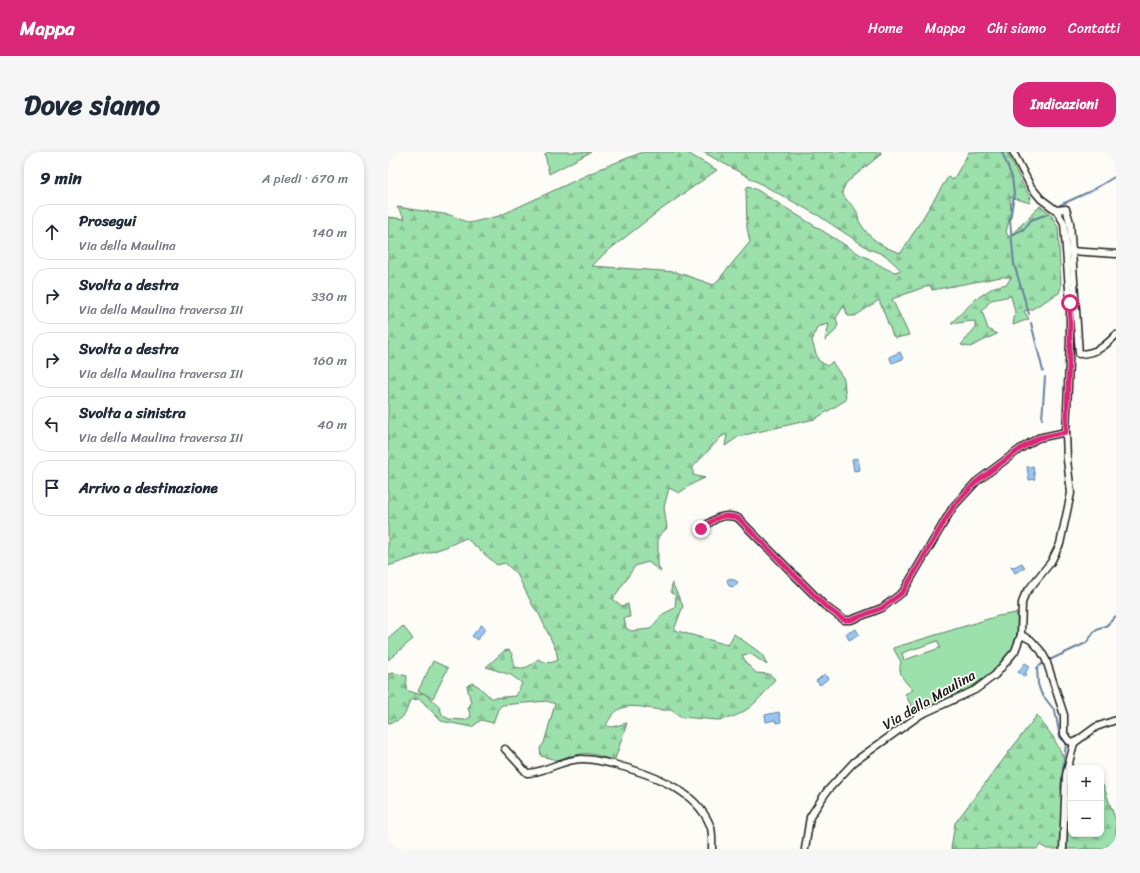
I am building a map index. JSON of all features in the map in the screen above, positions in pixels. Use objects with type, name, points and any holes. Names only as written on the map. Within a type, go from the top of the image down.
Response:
[{"type":"street","name":"Via della Maulina","points":[[805,849],[810,817],[827,791],[854,762],[920,715],[975,690],[995,675],[1015,651],[1021,635],[1022,602],[1025,594],[1052,562],[1060,544],[1068,514],[1071,492],[1067,460],[1066,432],[1070,340],[1069,251],[1064,223],[1056,210],[1041,199],[1031,186],[1013,152]]},
{"type":"street","points":[[1056,210],[1066,209],[1070,222],[1069,251],[1079,354],[1092,353],[1104,348],[1116,335]]},
{"type":"street","points":[[1069,251],[1116,254]]},
{"type":"street","points":[[701,529],[718,517],[731,515],[738,518],[825,606],[844,620],[851,620],[882,608],[903,592],[953,507],[976,482],[1020,449],[1038,438],[1066,432]]},
{"type":"street","points":[[1021,635],[1031,640],[1041,651],[1064,715],[1064,734],[1069,741],[1074,743]]},
{"type":"street","points":[[1063,849],[1066,775],[1074,743],[1096,727],[1116,720]]},
{"type":"street","points":[[504,749],[527,773],[535,773],[554,765],[586,759],[641,772],[672,786],[699,807],[710,825],[712,834],[712,849]]},
{"type":"green space","points":[[548,152],[591,152],[549,174],[545,154]]},
{"type":"green space","points":[[643,152],[686,152],[717,170],[655,214],[605,253],[592,266],[676,272],[714,285],[750,242],[747,228],[746,189],[748,186],[754,188],[861,255],[886,269],[895,272],[901,270],[885,255],[869,249],[819,216],[703,152],[881,152],[880,155],[846,183],[842,192],[857,212],[859,221],[871,237],[882,245],[901,253],[948,177],[953,180],[969,152],[1007,152],[1025,189],[1031,197],[1030,203],[1010,197],[1011,212],[1006,232],[1009,237],[1040,206],[1050,213],[1058,227],[1061,287],[1059,293],[1032,309],[1024,311],[1029,319],[1013,325],[1015,312],[1011,296],[991,300],[982,311],[988,329],[997,334],[970,347],[961,345],[975,328],[975,321],[951,323],[976,299],[994,287],[1007,284],[1011,277],[1001,277],[932,290],[930,285],[892,299],[909,335],[896,338],[893,336],[879,300],[855,316],[848,316],[844,306],[836,318],[838,325],[835,331],[825,341],[829,324],[817,327],[812,341],[818,360],[827,366],[832,362],[844,379],[846,400],[815,419],[744,435],[738,437],[725,446],[727,434],[721,437],[693,467],[693,475],[705,478],[679,493],[669,488],[664,507],[667,528],[658,537],[658,566],[661,572],[648,562],[635,566],[613,599],[622,606],[628,604],[630,617],[624,618],[626,628],[631,631],[650,629],[663,614],[675,608],[676,596],[671,592],[672,583],[683,606],[674,630],[728,645],[734,634],[762,654],[767,665],[751,654],[742,655],[747,664],[756,673],[769,674],[775,679],[757,701],[744,712],[727,719],[718,720],[680,717],[671,710],[634,706],[618,710],[606,726],[612,727],[627,723],[614,762],[594,754],[576,755],[561,761],[541,756],[540,748],[544,743],[555,704],[547,701],[502,705],[498,709],[493,723],[481,720],[472,727],[441,721],[420,699],[410,700],[404,716],[394,722],[388,723],[388,674],[394,673],[407,676],[406,690],[418,694],[424,693],[438,705],[443,716],[449,719],[465,720],[471,717],[468,708],[471,703],[467,686],[472,683],[478,686],[491,698],[516,696],[522,683],[511,675],[486,667],[504,651],[509,650],[512,654],[515,667],[519,668],[528,667],[538,659],[548,662],[558,660],[556,650],[539,614],[533,606],[517,574],[505,563],[497,565],[466,538],[446,547],[388,566],[388,217],[405,219],[397,207],[450,215],[469,223],[499,216],[602,168]]},
{"type":"green space","points":[[1017,613],[1017,639],[1011,652],[988,677],[975,687],[929,707],[916,715],[905,694],[913,690],[902,678],[900,670],[901,662],[893,648],[998,616]],"holes":[[[938,641],[940,648],[904,660],[902,653]]]},
{"type":"green space","points":[[403,626],[413,639],[388,660],[388,639]]},
{"type":"green space","points":[[433,661],[448,668],[433,698],[418,691]]},
{"type":"green space","points":[[1037,715],[1053,737],[1064,758],[1064,814],[1068,814],[1068,837],[1104,837],[1104,788],[1116,821],[1116,849],[1047,849],[1040,845],[1037,849],[951,849],[955,823]]},
{"type":"water","points":[[900,352],[903,359],[892,363],[889,357]]},
{"type":"water","points":[[858,458],[860,470],[854,471],[852,459]]},
{"type":"water","points":[[1033,466],[1035,479],[1029,480],[1027,467]]},
{"type":"water","points":[[1022,563],[1025,568],[1015,573],[1011,566],[1014,567]]},
{"type":"water","points":[[730,578],[738,582],[734,587],[729,586],[727,580]]},
{"type":"water","points":[[481,625],[486,628],[477,640],[472,636]]},
{"type":"water","points":[[856,629],[859,635],[849,640],[846,634]]},
{"type":"water","points":[[1025,663],[1030,666],[1025,673],[1027,674],[1025,677],[1018,672]]},
{"type":"water","points":[[825,674],[829,678],[820,685],[816,681]]},
{"type":"water","points":[[779,712],[781,722],[776,723],[775,720],[766,722],[765,715]]},
{"type":"waterway","points":[[1002,152],[1012,177],[1014,194],[1010,220],[1014,264],[1029,314]]},
{"type":"waterway","points":[[1060,205],[1091,191],[1116,176]]},
{"type":"waterway","points":[[1012,236],[1024,229],[1031,220],[1048,214]]},
{"type":"waterway","points":[[1031,323],[1043,371]]},
{"type":"waterway","points":[[1042,419],[1045,377]]},
{"type":"waterway","points":[[1061,789],[1066,743],[1060,737],[1055,711],[1041,693],[1038,684],[1037,668],[1043,663],[1086,643],[1095,631],[1107,625],[1116,616]]},
{"type":"route","points":[[701,529],[718,517],[731,515],[738,518],[800,579],[825,606],[844,620],[851,620],[882,608],[903,592],[953,507],[968,488],[1020,449],[1038,438],[1066,432],[1070,303]]}]
